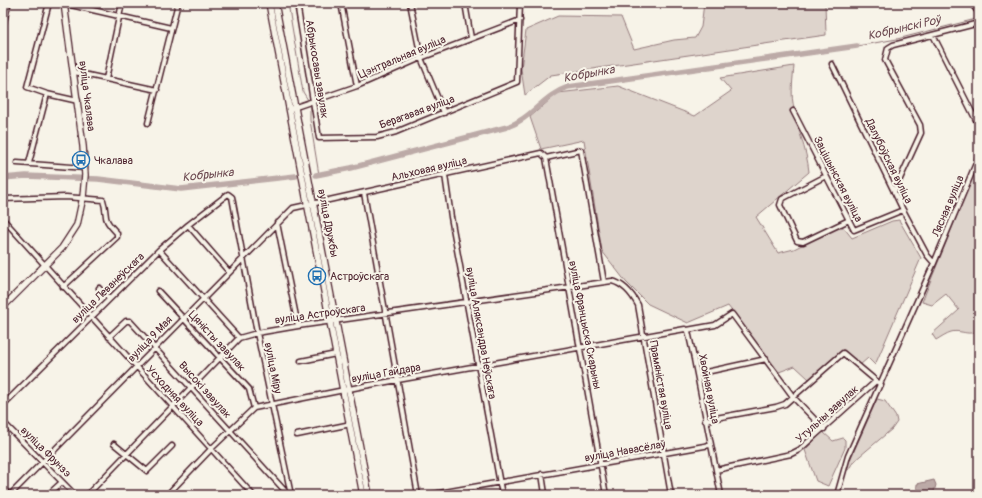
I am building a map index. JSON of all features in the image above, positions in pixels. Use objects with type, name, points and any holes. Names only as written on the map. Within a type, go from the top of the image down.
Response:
[{"type":"main road","points":[[3,24],[8,3]]},
{"type":"main road","name":"вуліца Чкалава","points":[[3,307],[62,248],[77,225],[83,197],[85,168],[78,101],[63,3]]},
{"type":"main road","name":"вуліца Дружбы","points":[[270,3],[284,77],[293,108],[303,174],[320,239],[338,356],[346,390],[358,471],[364,495]]},
{"type":"main road","name":"вуліца Дружбы","points":[[275,3],[311,204],[324,287],[333,321]]},
{"type":"main road","points":[[346,390],[355,423],[369,495]]},
{"type":"street","points":[[49,3],[27,87],[47,94],[78,101]]},
{"type":"street","points":[[63,3],[171,28]]},
{"type":"street","points":[[106,79],[122,3]]},
{"type":"street","points":[[148,123],[178,3]]},
{"type":"street","name":"Абрыкосавы завулак","points":[[297,3],[319,138]]},
{"type":"street","points":[[341,3],[357,86]]},
{"type":"street","points":[[410,3],[421,58],[444,113]]},
{"type":"street","points":[[465,3],[471,38]]},
{"type":"street","points":[[520,3],[520,20]]},
{"type":"street","points":[[971,3],[979,12]]},
{"type":"street","name":"Цэнтральная вуліца","points":[[293,108],[357,86],[421,58],[520,20]]},
{"type":"street","name":"Берагавая вуліца","points":[[319,138],[377,137],[396,132],[517,82],[520,20]]},
{"type":"street","points":[[894,192],[921,133],[920,125],[885,60],[888,48],[893,45],[979,23]]},
{"type":"street","points":[[933,35],[979,126]]},
{"type":"street","name":"Далубоўская вуліца","points":[[832,64],[903,210],[927,255],[934,263]]},
{"type":"street","points":[[74,72],[157,90]]},
{"type":"street","points":[[29,163],[47,94]]},
{"type":"street","name":"Зацішынская вуліца","points":[[792,111],[854,230],[903,210]]},
{"type":"street","points":[[546,158],[581,150],[604,282]]},
{"type":"street","name":"Альховая вуліца","points":[[311,204],[541,153],[546,158]]},
{"type":"street","name":"Лясная вуліца","points":[[837,495],[848,456],[881,385],[979,156]]},
{"type":"street","name":"вуліца Францыска Скарыны","points":[[546,158],[606,495]]},
{"type":"street","points":[[17,163],[85,168]]},
{"type":"street","name":"вуліца Аляксандра Неўскага","points":[[445,174],[451,217],[502,495]]},
{"type":"street","points":[[826,176],[782,199],[780,205],[797,241],[804,242],[848,220]]},
{"type":"street","points":[[364,193],[387,314],[397,380],[418,495]]},
{"type":"street","name":"вуліца Леванеўскага","points":[[3,405],[159,250],[225,194],[232,197]]},
{"type":"street","points":[[3,198],[83,197],[103,200],[107,223],[118,235],[64,287]]},
{"type":"street","name":"вуліца Міру","points":[[232,197],[271,403],[286,492],[291,495]]},
{"type":"street","name":"вуліца 9 Мая","points":[[9,495],[277,223],[293,208],[311,204]]},
{"type":"street","name":"Усходняя вуліца","points":[[4,222],[135,367],[212,448],[253,495]]},
{"type":"street","points":[[277,223],[298,326]]},
{"type":"street","points":[[188,225],[229,272]]},
{"type":"street","points":[[159,250],[239,338]]},
{"type":"street","name":"вуліца Астроўскага","points":[[87,495],[239,338],[257,333],[298,326],[467,303],[604,282],[612,281],[620,283]]},
{"type":"street","name":"Прамяністая вуліца","points":[[620,283],[633,296],[638,305],[671,495]]},
{"type":"street","points":[[99,288],[109,299]]},
{"type":"street","name":"Цяністы завулак","points":[[158,291],[249,390],[254,408]]},
{"type":"street","points":[[643,336],[715,325],[732,314],[794,398],[824,429]]},
{"type":"street","name":"Высокі завулак","points":[[109,337],[128,320],[155,347],[286,492]]},
{"type":"street","name":"Хвойная вуліца","points":[[687,330],[721,495]]},
{"type":"street","name":"вуліца Гайдара","points":[[167,495],[212,448],[254,408],[271,403],[643,336]]},
{"type":"street","points":[[706,420],[776,407],[794,398],[844,353],[881,385]]},
{"type":"street","points":[[301,361],[338,356]]},
{"type":"street","points":[[697,374],[766,359]]},
{"type":"street","name":"Утульны завулак","points":[[716,470],[791,454],[799,450],[876,381]]},
{"type":"street","name":"вуліца Фрунзэ","points":[[3,422],[75,495]]},
{"type":"street","points":[[297,435],[346,425]]},
{"type":"street","points":[[114,444],[147,471],[172,446]]},
{"type":"street","name":"вуліца Навасёлаў","points":[[428,495],[710,445]]},
{"type":"street","points":[[542,474],[545,494]]},
{"type":"street","points":[[51,492],[62,482]]},
{"type":"street","points":[[3,489],[9,495]]},
{"type":"shaded area","points":[[704,3],[825,3],[826,35],[551,75],[525,95],[521,69],[526,30],[558,16],[621,17],[634,49],[674,40],[695,38],[701,27]]},
{"type":"shaded area","points":[[794,66],[792,99],[809,172],[756,217],[778,253],[794,249],[833,229],[844,228],[852,238],[892,221],[899,220],[921,258],[875,365],[868,358],[860,365],[844,350],[809,379],[795,366],[779,372],[728,306],[688,323],[648,304],[626,282],[602,251],[584,140],[541,149],[530,117],[558,93],[618,86],[695,116],[731,91],[720,78]]},
{"type":"shaded area","points":[[979,161],[979,327],[976,331],[970,333],[955,331],[951,332],[936,340],[932,334],[959,310],[946,294],[932,305],[922,302]]},
{"type":"shaded area","points":[[877,399],[885,401],[896,417],[897,422],[892,429],[854,461],[848,470],[846,469]]},
{"type":"shaded area","points":[[823,432],[833,441],[843,438],[845,440],[845,448],[828,486],[816,481],[805,450]]},
{"type":"shaded area","points":[[934,480],[936,485],[933,495],[916,495],[917,484]]},
{"type":"waterway","points":[[288,3],[303,92],[308,100]]},
{"type":"waterway","name":"Кобрынскі Роў","points":[[857,46],[897,39],[976,19]]},
{"type":"waterway","name":"Кобрынка","points":[[316,175],[351,168],[507,127],[516,123],[559,91],[568,87],[857,46]]},
{"type":"waterway","points":[[310,107],[310,120],[319,175]]},
{"type":"waterway","name":"Кобрынка","points":[[3,178],[26,176],[98,179],[181,189],[296,176]]},
{"type":"place","name":"Чкалава","points":[[81,160]]},
{"type":"place","name":"Астроўскага","points":[[317,276]]}]
